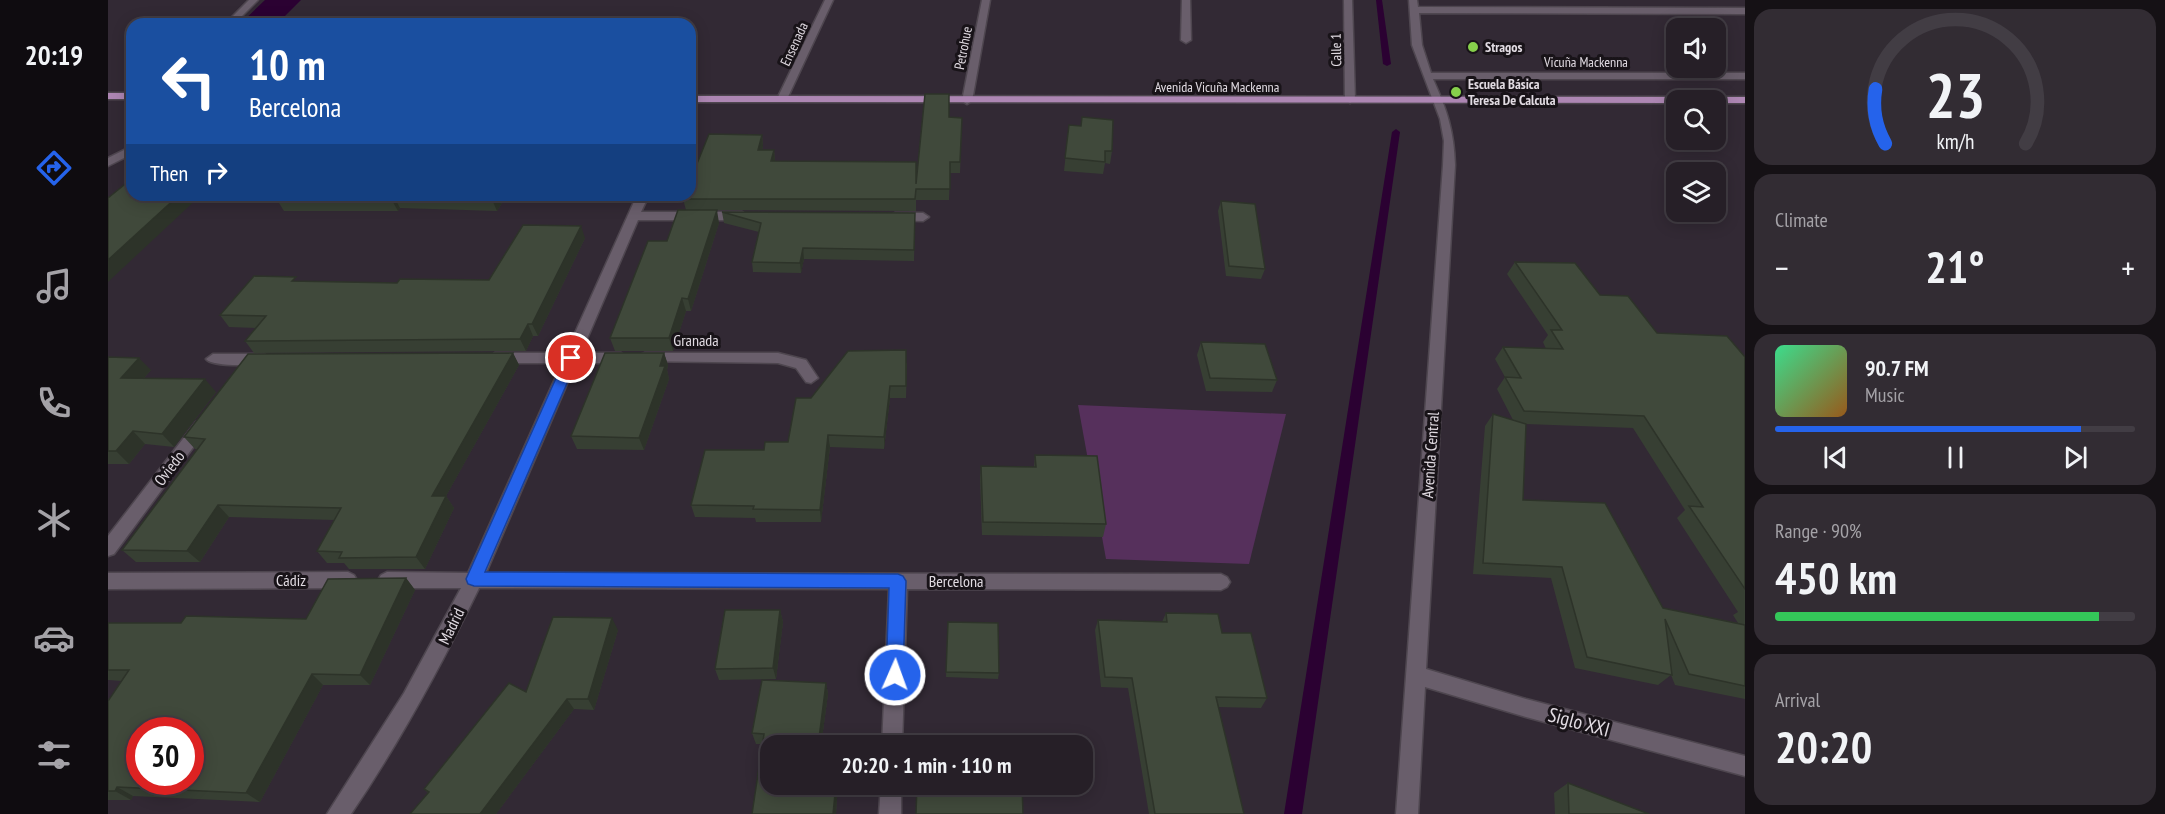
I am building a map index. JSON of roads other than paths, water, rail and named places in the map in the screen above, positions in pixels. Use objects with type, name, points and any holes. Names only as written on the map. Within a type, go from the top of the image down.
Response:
[{"type":"main road","points":[[108,96],[126,96]]},
{"type":"main road","name":"Avenida Vicuña Mackenna","points":[[696,99],[1745,100]]},
{"type":"street","points":[[235,18],[254,0]]},
{"type":"street","name":"Ensenada","points":[[782,99],[829,0]]},
{"type":"street","name":"Petrohue","points":[[967,101],[986,0]]},
{"type":"street","points":[[1186,0],[1186,40]]},
{"type":"street","name":"Calle 1","points":[[1348,0],[1350,100]]},
{"type":"street","points":[[1414,5],[1745,11]]},
{"type":"street","name":"Avenida Central","points":[[1407,814],[1449,165],[1447,130],[1426,76],[1417,45],[1414,5]]},
{"type":"street","name":"Vicuña Mackenna","points":[[1426,76],[1745,76]]},
{"type":"street","points":[[108,163],[126,152]]},
{"type":"street","name":"Madrid","points":[[338,814],[406,710],[444,641],[474,579],[640,201]]},
{"type":"street","points":[[634,216],[750,216]]},
{"type":"street","points":[[877,216],[923,217]]},
{"type":"street","points":[[238,378],[252,358]]},
{"type":"street","points":[[213,359],[276,358]]},
{"type":"street","name":"Granada","points":[[477,358],[778,358],[801,364],[811,378]]},
{"type":"street","name":"Oviedo","points":[[108,549],[209,416]]},
{"type":"street","name":"Cádiz","points":[[108,581],[474,579]]},
{"type":"street","name":"Bercelona","points":[[474,579],[1221,582]]},
{"type":"street","points":[[892,735],[898,581]]},
{"type":"street","name":"Siglo XXI","points":[[1415,675],[1526,708],[1745,766]]},
{"type":"street","points":[[890,814],[891,795]]},
{"type":"waterway","points":[[1379,0],[1387,64]]},
{"type":"waterway","points":[[1293,814],[1396,132]]},
{"type":"place","name":"Stragos","points":[[1473,47]]},
{"type":"place","name":"Escuela Básica Teresa De Calcuta","points":[[1456,92]]}]
